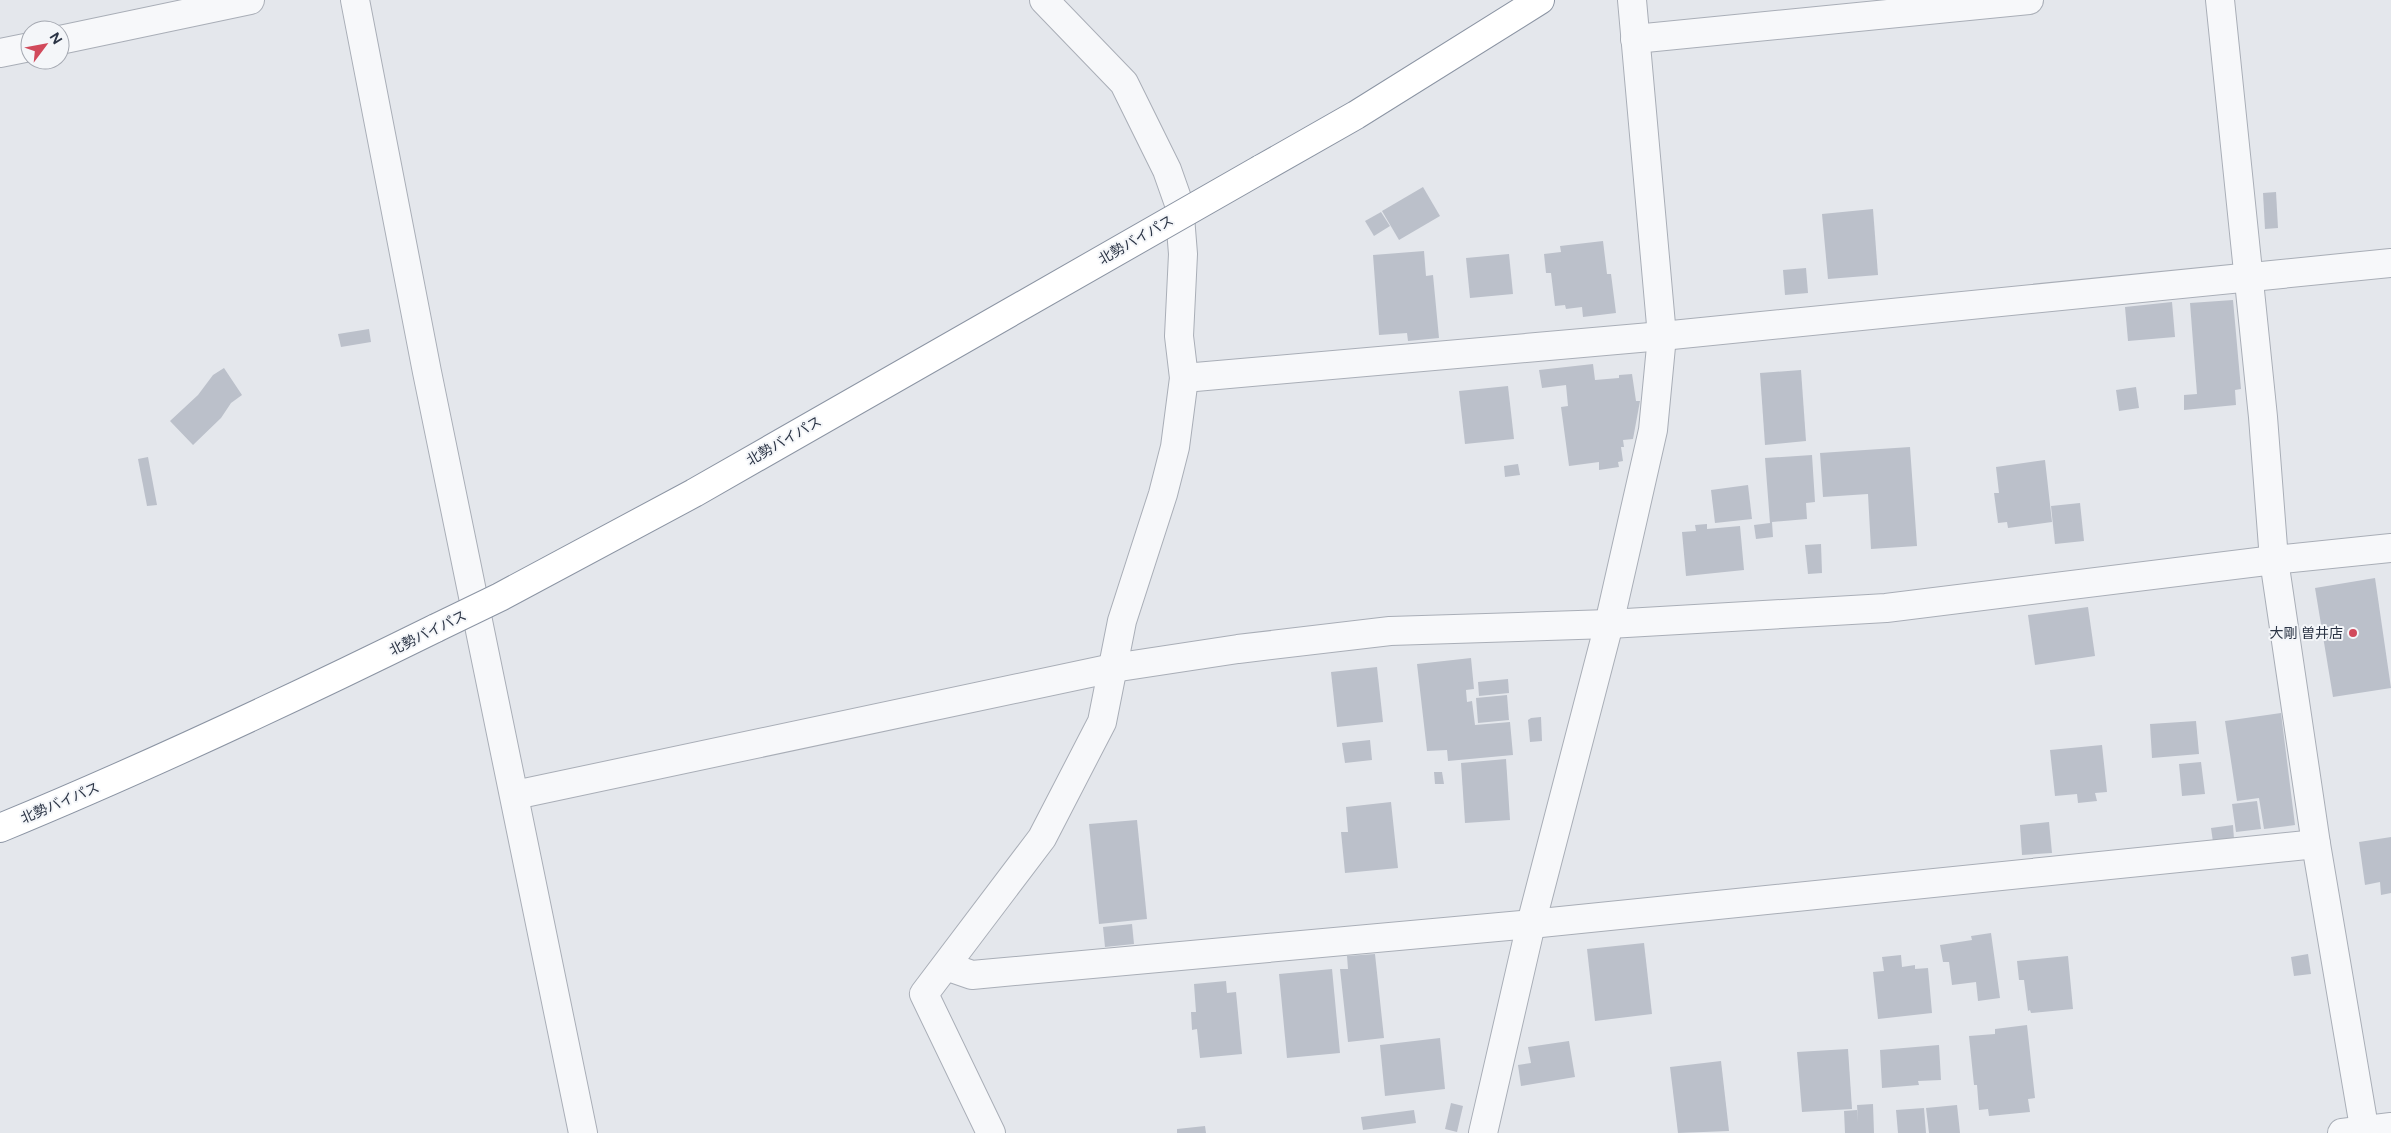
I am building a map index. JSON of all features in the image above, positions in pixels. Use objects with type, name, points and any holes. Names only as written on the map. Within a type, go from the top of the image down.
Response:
[{"type":"highway","name":"北勢バイパス","points":[[0,828],[91,791],[282,704],[500,597],[694,492],[1356,115],[1540,0]]},
{"type":"street","points":[[70,38],[250,0]]},
{"type":"street","points":[[355,0],[427,372],[583,1133]]},
{"type":"street","points":[[991,1133],[924,994],[1042,838],[1102,722],[1122,621],[1164,494],[1175,447],[1184,378],[1179,336],[1183,254],[1179,204],[1166,170],[1124,83],[1044,0]]},
{"type":"street","points":[[1483,1133],[1531,924],[1609,624],[1653,430],[1662,336],[1632,0]]},
{"type":"street","points":[[1635,39],[2029,0]]},
{"type":"street","points":[[2220,0],[2249,278],[2274,560],[2357,1132],[2391,1127]]},
{"type":"street","points":[[0,53],[20,49]]},
{"type":"street","points":[[1184,378],[1662,336],[2391,263]]},
{"type":"street","points":[[515,795],[1113,668],[1238,649],[1390,631],[1609,624],[1886,608],[2274,560],[2391,548]]},
{"type":"street","points":[[946,966],[972,974],[1531,924],[2316,844]]},
{"type":"building","points":[[1423,187],[1440,216],[1399,240],[1382,211]]},
{"type":"building","points":[[2276,192],[2278,228],[2265,229],[2263,193]]},
{"type":"building","points":[[1873,209],[1878,275],[1828,279],[1822,214]]},
{"type":"building","points":[[1381,212],[1390,226],[1374,236],[1365,221]]},
{"type":"building","points":[[1603,241],[1607,274],[1611,274],[1616,313],[1583,317],[1582,307],[1566,309],[1565,305],[1555,306],[1551,273],[1546,273],[1544,254],[1561,252],[1560,246]]},
{"type":"building","points":[[1424,251],[1426,276],[1433,275],[1439,338],[1408,341],[1407,333],[1379,335],[1373,255]]},
{"type":"building","points":[[1509,254],[1513,294],[1470,298],[1466,258]]},
{"type":"building","points":[[1806,268],[1808,293],[1785,295],[1783,270]]},
{"type":"building","points":[[2233,300],[2241,389],[2235,390],[2236,405],[2184,410],[2184,395],[2197,394],[2190,303]]},
{"type":"building","points":[[2172,302],[2175,337],[2128,341],[2125,307]]},
{"type":"building","points":[[369,329],[371,342],[341,347],[338,334]]},
{"type":"building","points":[[1593,364],[1595,380],[1619,378],[1619,375],[1632,374],[1636,401],[1640,401],[1633,439],[1623,440],[1624,447],[1621,447],[1623,461],[1618,462],[1619,467],[1599,470],[1599,462],[1569,466],[1561,407],[1568,406],[1566,385],[1542,388],[1539,370]]},
{"type":"building","points":[[224,368],[242,395],[231,403],[221,418],[193,445],[170,421],[198,395],[213,375]]},
{"type":"building","points":[[1801,370],[1806,441],[1765,445],[1760,373]]},
{"type":"building","points":[[1508,386],[1514,439],[1465,444],[1459,391]]},
{"type":"building","points":[[2136,387],[2139,408],[2119,411],[2116,390]]},
{"type":"building","points":[[1910,447],[1917,546],[1871,549],[1868,494],[1823,497],[1820,453]]},
{"type":"building","points":[[1812,455],[1815,502],[1806,503],[1807,519],[1772,522],[1773,537],[1756,539],[1754,525],[1770,523],[1765,458]]},
{"type":"building","points":[[148,457],[157,505],[147,506],[138,459]]},
{"type":"building","points":[[2045,460],[2052,522],[2008,528],[2007,522],[1998,523],[1994,493],[1999,493],[1996,467]]},
{"type":"building","points":[[1518,464],[1520,475],[1505,477],[1504,466]]},
{"type":"building","points":[[1748,485],[1752,519],[1715,523],[1711,490]]},
{"type":"building","points":[[2080,503],[2084,541],[2055,544],[2051,506]]},
{"type":"building","points":[[1707,524],[1707,529],[1740,526],[1744,570],[1686,576],[1682,532],[1696,531],[1695,525]]},
{"type":"building","points":[[1821,544],[1822,573],[1808,574],[1805,545]]},
{"type":"building","name":"大剛 曽井店","points":[[2375,578],[2391,688],[2333,697],[2315,588]]},
{"type":"building","points":[[2088,607],[2095,656],[2035,665],[2028,615]]},
{"type":"building","points":[[1471,658],[1474,689],[1466,690],[1467,702],[1472,701],[1475,725],[1510,722],[1513,755],[1448,761],[1447,750],[1427,751],[1417,664]]},
{"type":"building","points":[[1377,667],[1383,722],[1337,727],[1331,672]]},
{"type":"building","points":[[1508,679],[1509,693],[1479,696],[1478,682]]},
{"type":"building","points":[[1507,695],[1509,720],[1478,723],[1476,698]]},
{"type":"building","points":[[2281,713],[2295,825],[2264,829],[2259,798],[2237,801],[2225,721]]},
{"type":"building","points":[[1541,717],[1542,741],[1530,742],[1528,720]]},
{"type":"building","points":[[2196,721],[2199,754],[2152,758],[2150,724]]},
{"type":"building","points":[[1370,740],[1372,760],[1345,763],[1342,743]]},
{"type":"building","points":[[2102,745],[2107,792],[2095,793],[2097,801],[2078,803],[2077,794],[2055,796],[2050,750]]},
{"type":"building","points":[[1506,759],[1510,820],[1465,823],[1461,763]]},
{"type":"building","points":[[2201,762],[2205,794],[2182,796],[2179,764]]},
{"type":"building","points":[[1434,772],[1442,772],[1444,784],[1435,784]]},
{"type":"building","points":[[2257,801],[2261,829],[2236,832],[2232,804]]},
{"type":"building","points":[[1391,802],[1398,868],[1345,873],[1341,832],[1348,832],[1346,807]]},
{"type":"building","points":[[1137,820],[1147,919],[1099,924],[1089,824]]},
{"type":"building","points":[[2049,822],[2052,853],[2022,855],[2020,825]]},
{"type":"building","points":[[2233,825],[2234,840],[2213,842],[2211,828]]},
{"type":"building","points":[[2391,837],[2391,893],[2381,895],[2380,882],[2365,885],[2359,842]]},
{"type":"building","points":[[1132,924],[1134,944],[1105,947],[1103,927]]},
{"type":"building","points":[[1991,933],[2000,998],[1978,1001],[1976,982],[1952,985],[1949,962],[1943,962],[1940,945],[1972,940],[1971,936]]},
{"type":"building","points":[[1644,943],[1652,1014],[1595,1021],[1587,949]]},
{"type":"building","points":[[1375,954],[1384,1038],[1348,1042],[1340,969],[1348,969],[1347,956]]},
{"type":"building","points":[[2308,954],[2311,974],[2294,976],[2291,957]]},
{"type":"building","points":[[1901,955],[1902,967],[1915,965],[1915,969],[1928,968],[1932,1013],[1878,1019],[1873,972],[1884,971],[1882,957]]},
{"type":"building","points":[[2068,956],[2073,1009],[2031,1013],[2030,1010],[2028,1011],[2024,980],[2019,980],[2017,961]]},
{"type":"building","points":[[1332,969],[1340,1053],[1287,1058],[1279,974]]},
{"type":"building","points":[[1226,981],[1227,993],[1236,992],[1242,1054],[1200,1058],[1197,1029],[1192,1030],[1191,1012],[1196,1012],[1194,984]]},
{"type":"building","points":[[2027,1025],[2035,1098],[2028,1099],[2030,1112],[1989,1116],[1988,1109],[1979,1110],[1977,1085],[1974,1085],[1969,1036],[1995,1034],[1995,1029]]},
{"type":"building","points":[[1440,1038],[1445,1089],[1385,1096],[1380,1045]]},
{"type":"building","points":[[1569,1041],[1575,1077],[1521,1086],[1518,1065],[1531,1063],[1528,1047]]},
{"type":"building","points":[[1939,1045],[1941,1080],[1918,1081],[1919,1085],[1882,1088],[1880,1050]]},
{"type":"building","points":[[1848,1049],[1852,1109],[1802,1112],[1797,1052]]},
{"type":"building","points":[[1721,1061],[1729,1131],[1678,1133],[1670,1067]]},
{"type":"building","points":[[1451,1103],[1463,1106],[1457,1132],[1445,1129]]},
{"type":"building","points":[[1873,1104],[1874,1133],[1845,1133],[1844,1111],[1857,1110],[1858,1122],[1857,1105]]},
{"type":"building","points":[[1957,1105],[1960,1133],[1929,1133],[1926,1108]]},
{"type":"building","points":[[1924,1108],[1926,1133],[1898,1133],[1896,1110]]},
{"type":"building","points":[[1414,1110],[1416,1123],[1363,1130],[1361,1117]]},
{"type":"building","points":[[1205,1126],[1206,1133],[1177,1133],[1177,1129]]},
{"type":"place","name":"大剛 曽井店","points":[[2353,633]]}]
